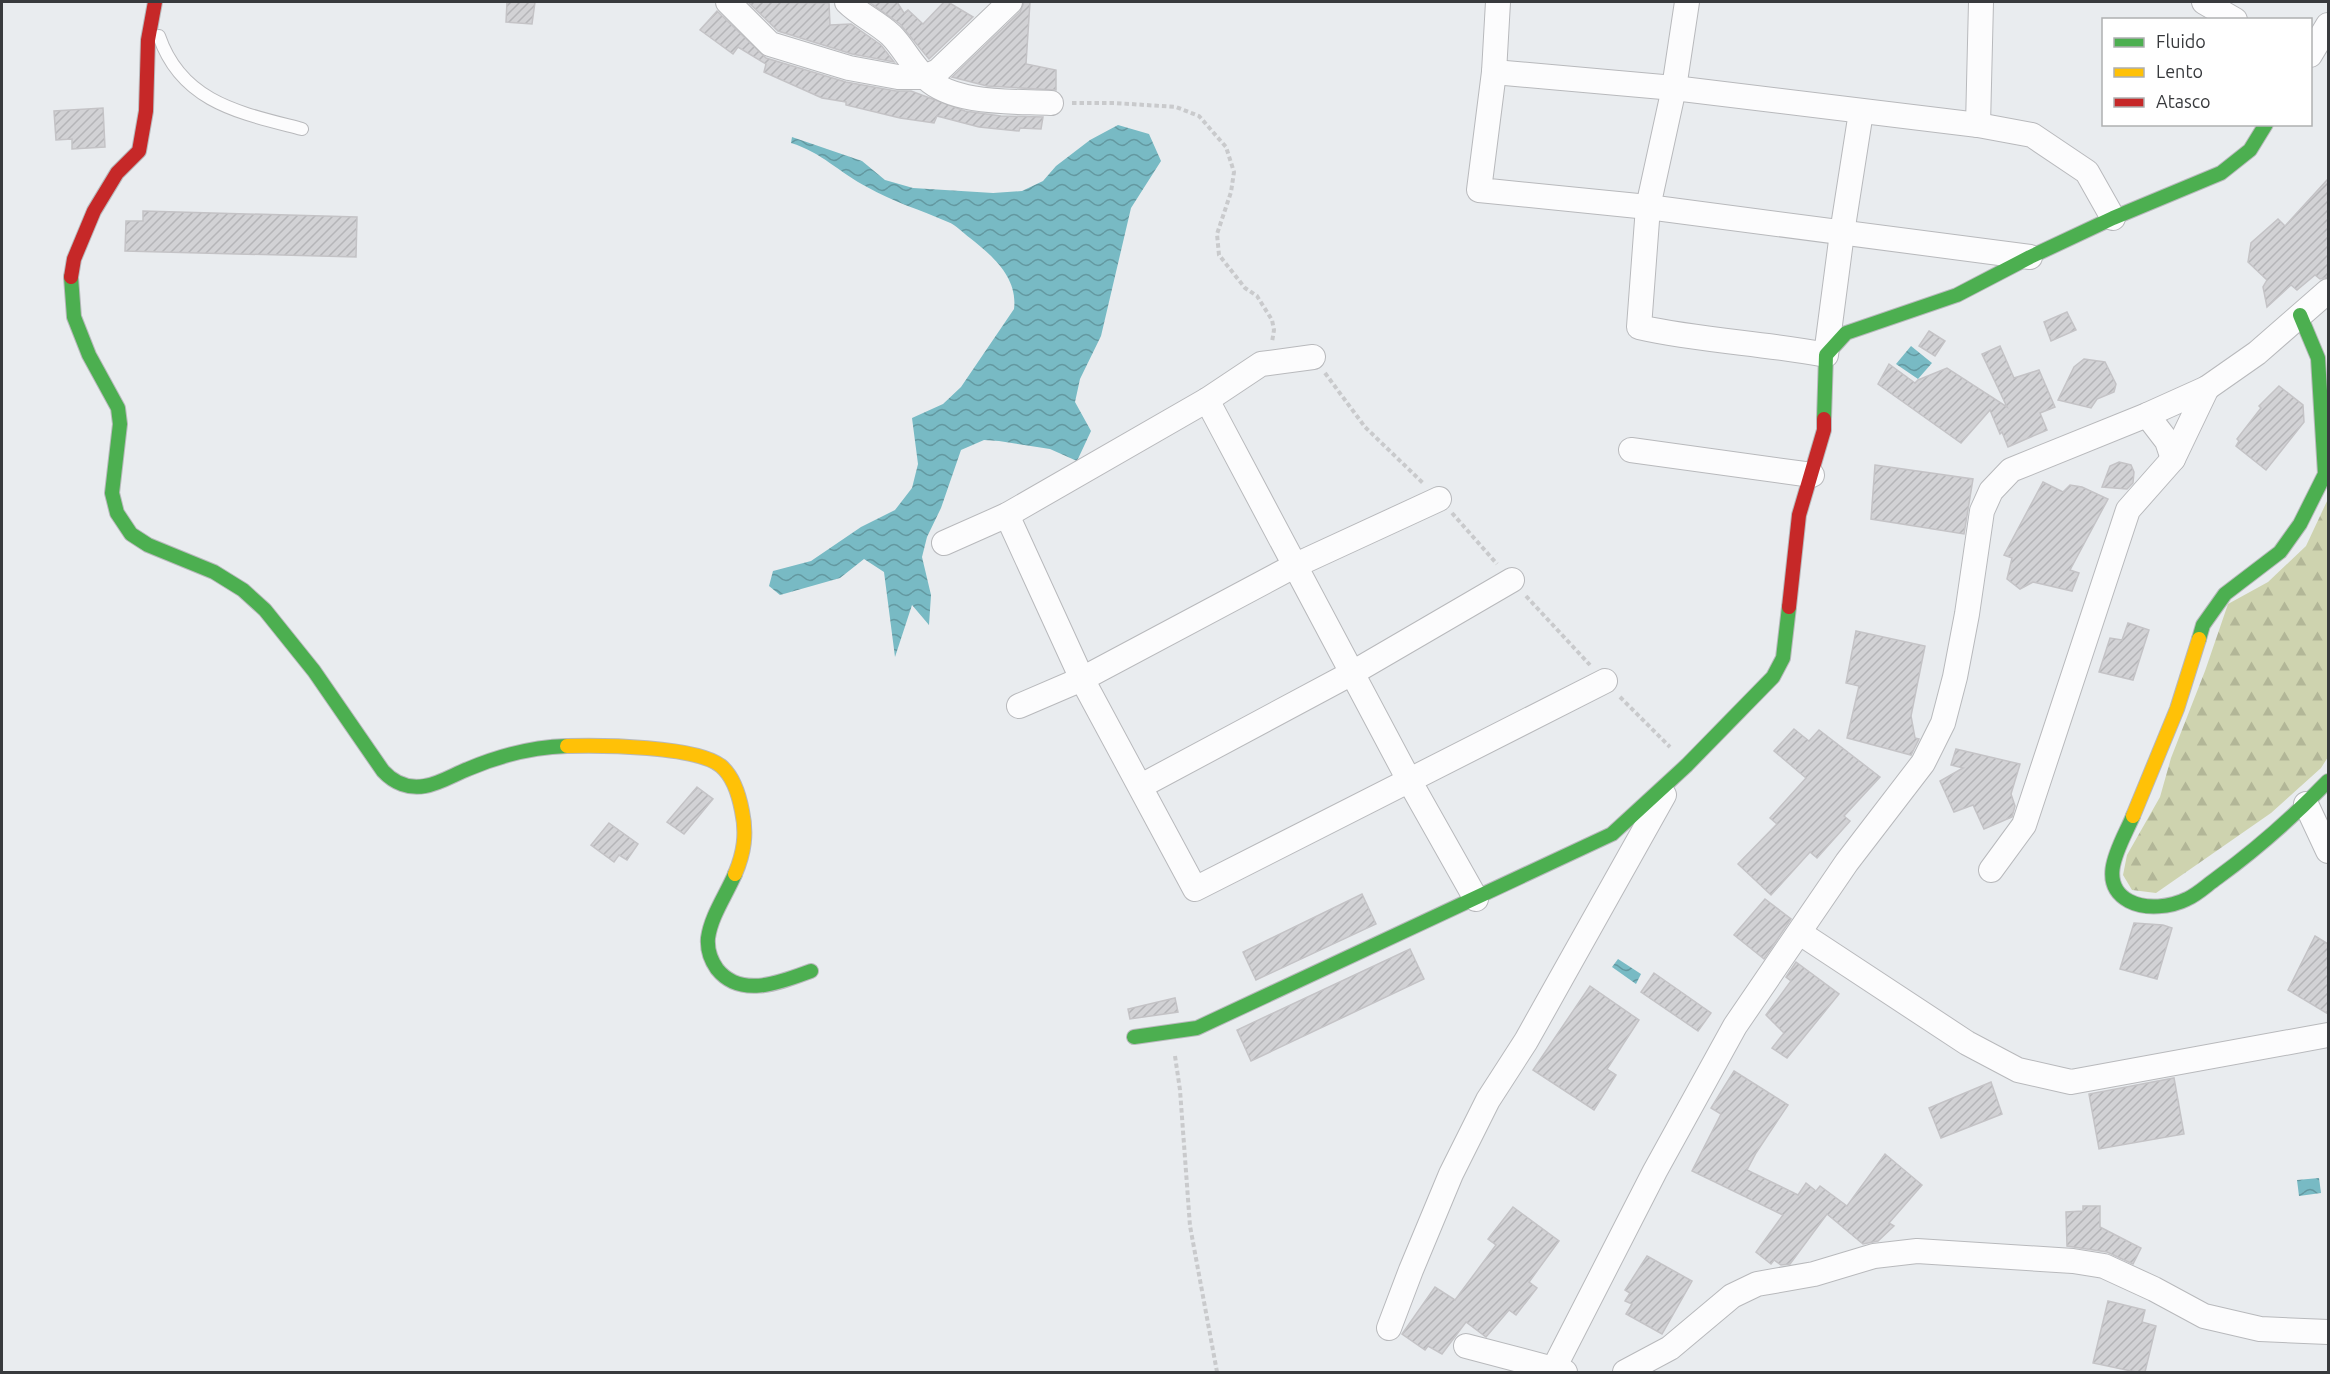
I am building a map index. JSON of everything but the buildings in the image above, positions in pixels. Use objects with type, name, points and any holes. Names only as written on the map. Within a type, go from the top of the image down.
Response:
[{"type":"street","points":[[155,2],[146,67],[146,111],[139,151],[117,173],[94,211],[74,259],[71,276],[74,317],[88,355],[118,408],[120,424],[112,493],[117,513],[131,534],[148,546],[214,572],[243,590],[265,610],[314,671],[383,771],[390,779],[402,785],[415,788],[427,786],[495,759],[535,748],[645,749],[706,757],[720,765],[730,777],[742,806],[745,836],[742,858],[708,937],[708,952],[723,977],[738,985],[781,983],[811,971]]},
{"type":"street","points":[[728,2],[770,44],[849,68],[898,77],[924,77],[938,71],[1010,2]]},
{"type":"street","points":[[847,2],[889,33],[924,77],[938,88],[973,99],[1051,103]]},
{"type":"street","points":[[1498,2],[1494,72],[1479,190],[1648,207],[2030,257]]},
{"type":"street","points":[[1687,2],[1674,88],[1648,207],[1639,327],[1682,337],[1795,349],[1826,355]]},
{"type":"street","points":[[1978,125],[1981,2]]},
{"type":"street","points":[[2204,2],[2232,18]]},
{"type":"street","points":[[2312,52],[2328,25]]},
{"type":"street","points":[[1494,72],[1674,88],[1978,125],[2032,135],[2088,172],[2113,218]]},
{"type":"street","points":[[1134,1037],[1197,1028],[1612,834],[1674,777],[1773,676],[1783,658],[1799,515],[1824,430],[1826,355],[1861,112]]},
{"type":"street","points":[[1826,355],[1846,333],[1957,295],[2113,218],[2221,173],[2250,150],[2265,126]]},
{"type":"street","points":[[1466,1347],[1557,1371],[1685,1114],[1735,1026],[1847,862],[1923,763],[1943,723],[1955,677],[1967,614],[1982,511],[1991,491],[2011,470],[2207,388],[2257,353],[2328,291]]},
{"type":"street","points":[[2300,315],[2318,358],[2325,474],[2300,524],[2280,552],[2225,594],[2203,625],[2177,709],[2120,848],[2111,862],[2111,879],[2121,896],[2139,905],[2164,906],[2188,899],[2232,868],[2306,804],[2328,781]]},
{"type":"street","points":[[944,543],[1007,515],[1207,400],[1261,364],[1313,357]]},
{"type":"street","points":[[1991,870],[2024,825],[2128,510],[2173,459],[2207,388]]},
{"type":"street","points":[[1207,400],[1354,672],[1410,782],[1476,899]]},
{"type":"street","points":[[2147,415],[2168,441],[2173,459]]},
{"type":"street","points":[[1631,450],[1812,476]]},
{"type":"street","points":[[1019,706],[1082,679],[1296,565],[1439,499]]},
{"type":"street","points":[[1007,515],[1082,679],[1195,889],[1410,782],[1605,681]]},
{"type":"street","points":[[1141,786],[1354,672],[1512,580]]},
{"type":"street","points":[[1389,1328],[1451,1174],[1488,1100],[1526,1041],[1674,777]]},
{"type":"street","points":[[2306,804],[2328,851]]},
{"type":"street","points":[[1800,933],[1967,1043],[2018,1070],[2072,1082],[2328,1035]]},
{"type":"street","points":[[1625,1372],[1670,1348],[1732,1296],[1756,1284],[1814,1274],[1874,1256],[1917,1251],[2073,1261],[2104,1266],[2204,1316],[2260,1329],[2328,1332]]},
{"type":"lane","points":[[153,18],[162,44],[175,68],[193,87],[220,105],[302,129]]},
{"type":"path","points":[[1051,103],[1115,103],[1176,107],[1199,116],[1226,147],[1234,171],[1231,192],[1217,234],[1219,255],[1245,288],[1257,296],[1272,320],[1274,330],[1272,342],[1261,364]]},
{"type":"path","points":[[1172,1032],[1180,1090],[1190,1226],[1217,1372]]},
{"type":"green space","points":[[2328,499],[2328,757],[2321,768],[2271,813],[2156,893],[2132,890],[2123,875],[2127,855],[2160,797],[2171,758],[2228,604],[2268,582],[2306,546]]},
{"type":"water","points":[[1118,125],[1149,134],[1161,161],[1131,208],[1101,336],[1080,379],[1075,402],[1091,431],[1077,461],[1050,449],[999,441],[984,440],[961,450],[941,508],[927,537],[922,557],[931,595],[929,625],[912,605],[895,657],[884,572],[864,559],[840,578],[780,595],[769,586],[773,571],[811,561],[861,527],[895,510],[912,488],[918,464],[912,418],[943,404],[961,387],[1014,309],[1012,287],[1002,269],[987,252],[957,227],[867,187],[821,157],[791,143],[792,137],[862,161],[885,180],[913,188],[993,193],[1022,191],[1043,181],[1056,166],[1090,140]]},
{"type":"water","points":[[1911,346],[1932,363],[1918,379],[1896,364]]},
{"type":"water","points":[[1618,959],[1641,974],[1636,984],[1612,967]]},
{"type":"water","points":[[2319,1178],[2321,1193],[2299,1196],[2297,1180]]},
{"type":"traffic: fast","points":[[1824,419],[1826,355],[1846,333],[1957,295],[2113,218],[2221,173],[2250,150],[2265,126]]},
{"type":"traffic: fast","points":[[71,277],[74,317],[89,355],[118,408],[120,424],[112,493],[117,513],[131,534],[148,545],[214,572],[243,590],[265,610],[314,671],[383,771],[397,782],[413,787],[430,785],[505,756],[541,748],[567,746]]},
{"type":"traffic: fast","points":[[2199,639],[2203,625],[2225,594],[2280,552],[2300,524],[2325,474],[2318,358],[2300,315]]},
{"type":"traffic: fast","points":[[1134,1037],[1197,1028],[1612,834],[1687,765],[1773,677],[1783,658],[1789,607]]},
{"type":"traffic: fast","points":[[2133,816],[2114,861],[2113,883],[2119,893],[2129,901],[2143,906],[2166,906],[2191,897],[2232,867],[2275,832],[2328,781]]},
{"type":"traffic: fast","points":[[735,874],[715,914],[708,938],[712,962],[717,969],[738,984],[749,986],[787,980],[811,971]]},
{"type":"traffic: slow","points":[[2133,816],[2177,709],[2199,639]]},
{"type":"traffic: slow","points":[[567,746],[647,748],[691,754],[709,759],[721,766],[735,787],[744,819],[744,843],[735,874]]},
{"type":"traffic: jam","points":[[71,277],[74,259],[94,211],[117,173],[139,151],[146,111],[148,40],[155,2]]},
{"type":"traffic: jam","points":[[1789,607],[1799,515],[1824,430],[1824,419]]}]
